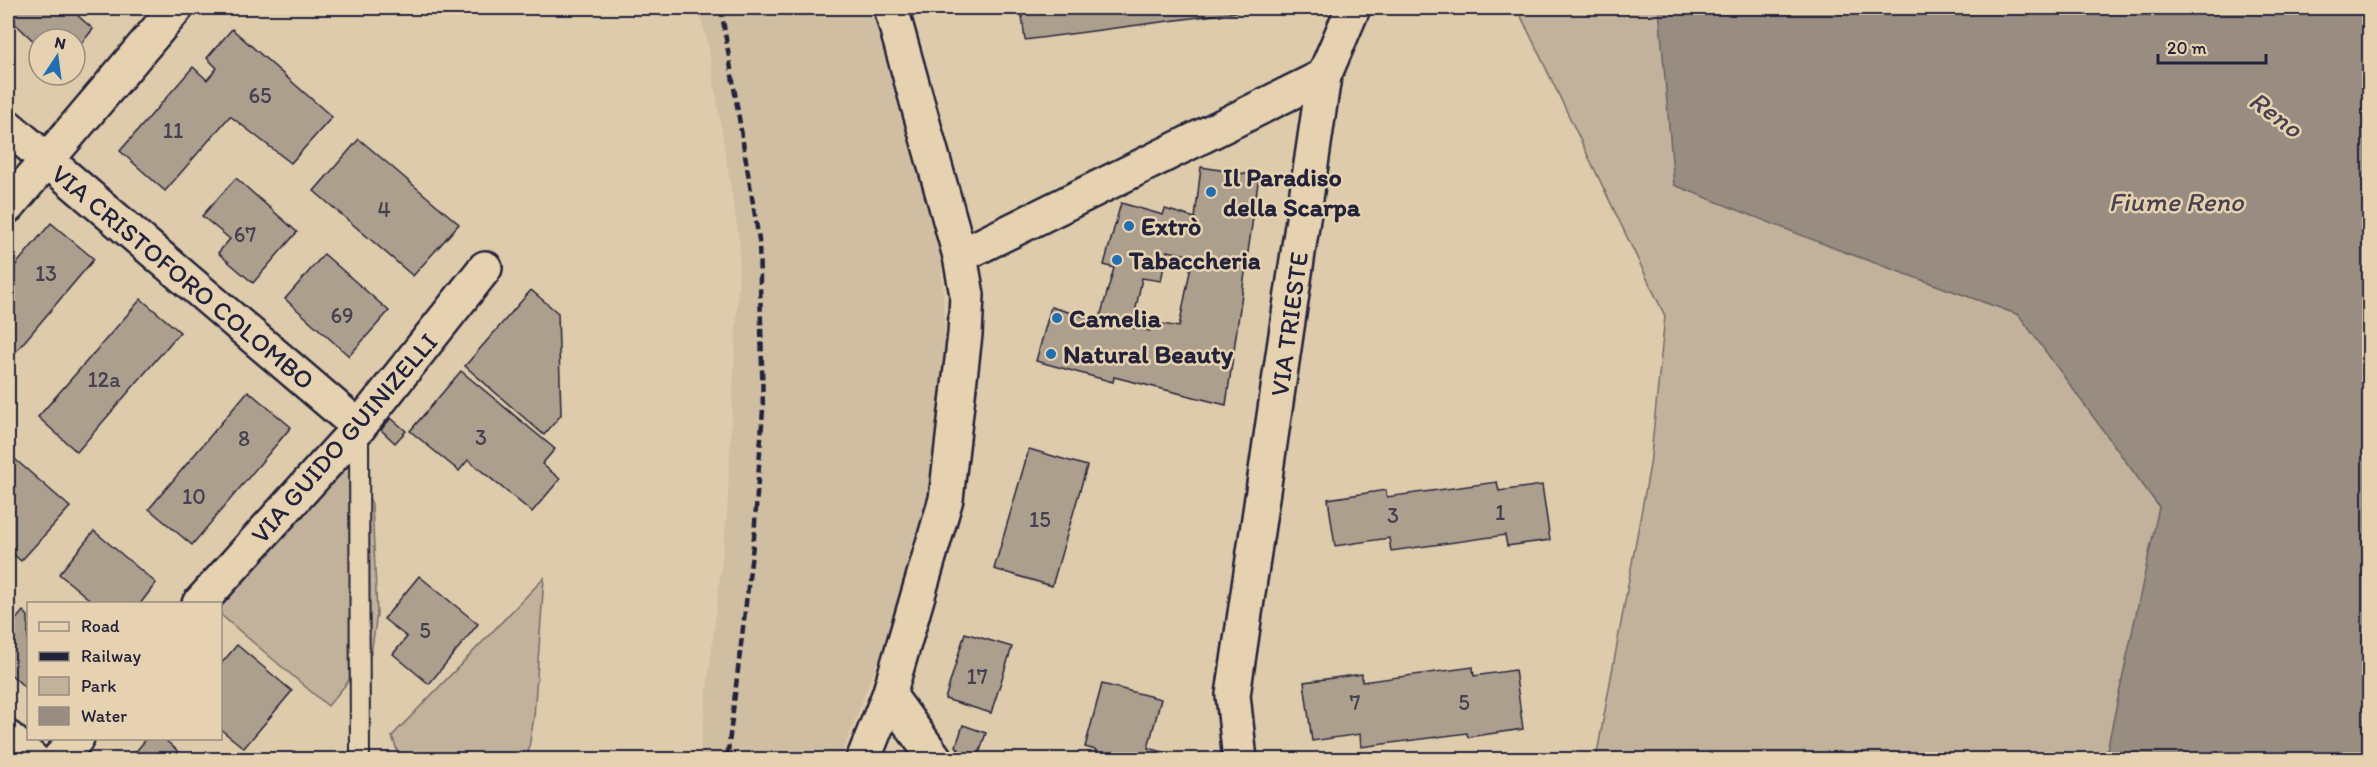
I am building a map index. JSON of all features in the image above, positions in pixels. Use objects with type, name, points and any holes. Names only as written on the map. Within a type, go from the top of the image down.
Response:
[{"type":"street","points":[[8,206],[176,8]]},
{"type":"street","points":[[863,759],[889,695],[946,499],[965,334],[967,295],[960,256],[891,8]]},
{"type":"street","name":"VIA TRIESTE","points":[[1240,759],[1233,695],[1324,76],[1353,8]]},
{"type":"street","points":[[960,256],[1324,76]]},
{"type":"street","name":"VIA CRISTOFORO COLOMBO","points":[[8,127],[359,427]]},
{"type":"street","name":"VIA GUIDO GUINIZELLI","points":[[200,602],[359,427],[485,268]]},
{"type":"street","points":[[889,695],[936,759]]},
{"type":"street","points":[[8,738],[33,759]]},
{"type":"street","points":[[58,759],[75,740]]},
{"type":"lane","points":[[359,427],[360,759]]},
{"type":"shaded area","points":[[699,8],[880,8],[941,249],[948,411],[909,580],[840,759],[699,760],[727,514],[740,246],[709,50]]},
{"type":"green space","points":[[1517,8],[2369,8],[2369,759],[1596,759],[1650,465],[1665,316]]},
{"type":"green space","points":[[347,456],[372,504],[377,614],[371,654],[328,706],[222,616],[222,602]]},
{"type":"green space","points":[[544,578],[534,717],[527,759],[400,759],[392,736]]},
{"type":"water","name":"Fiume Reno","points":[[1659,8],[2369,8],[2369,759],[2105,759],[2159,507],[2019,315],[1839,250],[1674,185]]},
{"type":"building","points":[[8,8],[69,8],[93,29],[87,36],[87,27],[27,27],[27,35],[8,17]]},
{"type":"building","points":[[1021,8],[1252,8],[1252,10],[1025,40]]},
{"type":"building","points":[[232,29],[332,117],[291,163],[230,116],[165,191],[120,151],[193,67],[207,80],[217,68],[207,58]]},
{"type":"building","points":[[359,139],[459,224],[413,276],[314,191]]},
{"type":"building","points":[[1201,167],[1259,176],[1226,405],[1114,377],[1113,382],[1036,361],[1051,307],[1099,321],[1114,268],[1104,265],[1121,203],[1163,215],[1165,209],[1195,218]],"holes":[[[1167,251],[1193,256],[1179,327],[1152,322],[1150,331],[1132,328],[1142,278],[1161,281]]]},
{"type":"building","points":[[236,178],[297,232],[253,283],[218,253],[230,239],[202,216]]},
{"type":"building","points":[[51,223],[94,259],[8,361],[8,274]]},
{"type":"building","points":[[324,254],[389,311],[349,356],[285,299]]},
{"type":"building","points":[[531,290],[558,313],[561,415],[544,435],[465,366]]},
{"type":"building","points":[[141,299],[180,332],[77,452],[38,417]]},
{"type":"building","points":[[461,371],[555,449],[542,464],[560,479],[532,512],[468,460],[459,471],[410,431]]},
{"type":"building","points":[[248,391],[291,427],[192,545],[149,509]]},
{"type":"building","points":[[391,418],[406,431],[395,443],[381,430]]},
{"type":"building","points":[[1029,449],[1087,466],[1052,586],[994,569]]},
{"type":"building","points":[[9,454],[70,507],[21,561],[13,554],[8,560]]},
{"type":"building","points":[[1497,482],[1499,491],[1542,485],[1550,540],[1507,546],[1505,535],[1391,551],[1389,538],[1335,546],[1328,499],[1386,490],[1387,497]]},
{"type":"building","points":[[94,531],[156,583],[142,602],[93,602],[59,574]]},
{"type":"building","points":[[419,576],[478,624],[429,684],[393,654],[407,637],[384,619]]},
{"type":"building","points":[[23,611],[27,615],[27,689],[8,672],[8,629]]},
{"type":"building","points":[[965,633],[1012,647],[991,713],[945,699]]},
{"type":"building","points":[[237,645],[292,691],[244,748],[222,731],[222,663]]},
{"type":"building","points":[[1473,667],[1474,676],[1515,670],[1523,729],[1468,737],[1467,733],[1361,747],[1360,734],[1312,741],[1304,682],[1362,674],[1362,682]]},
{"type":"building","points":[[1102,684],[1161,699],[1148,748],[1167,753],[1165,760],[1094,760],[1096,750],[1085,747]]},
{"type":"building","points":[[963,725],[986,733],[977,760],[967,760],[956,746]]},
{"type":"building","points":[[145,740],[165,740],[188,760],[129,760]]},
{"type":"railway","points":[[721,8],[759,240],[763,409],[754,537],[727,760]]},
{"type":"place","name":"Il Paradiso della Scarpa","points":[[1211,192]]},
{"type":"place","name":"Extrò","points":[[1129,226]]},
{"type":"place","name":"Tabaccheria","points":[[1117,260]]},
{"type":"place","name":"Camelia","points":[[1057,318]]},
{"type":"place","name":"Natural Beauty","points":[[1051,354]]},
{"type":"water label","name":"Reno","points":[[2276,114]]}]
